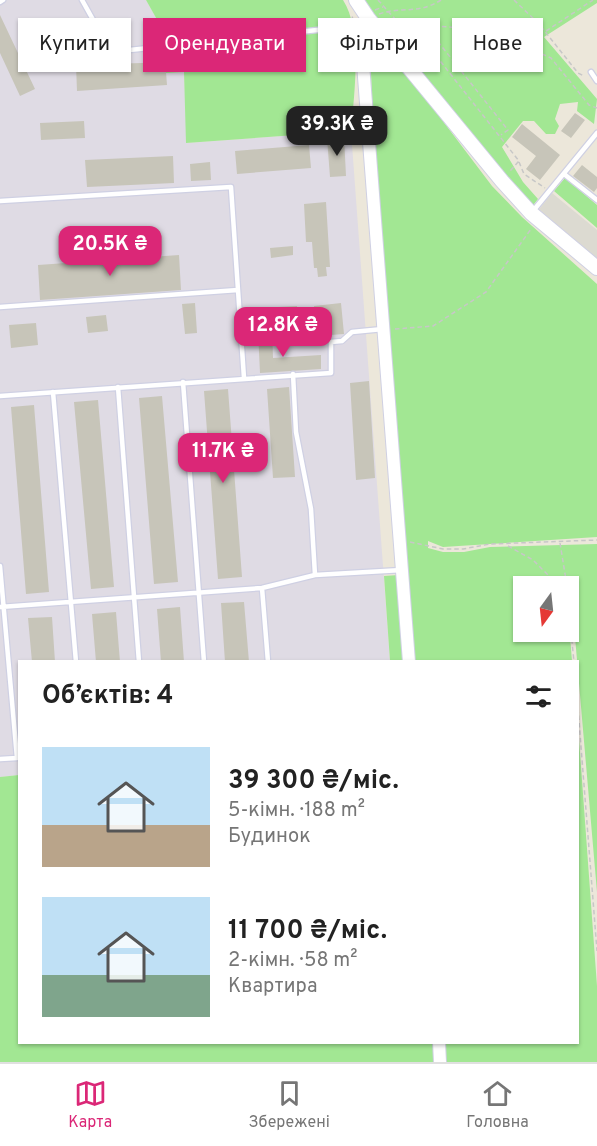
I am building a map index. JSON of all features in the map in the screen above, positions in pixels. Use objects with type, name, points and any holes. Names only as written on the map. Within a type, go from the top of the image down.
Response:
[{"type":"main road","points":[[356,0],[364,18]]},
{"type":"main road","points":[[409,72],[502,181],[535,215],[597,268]]},
{"type":"street","points":[[364,72],[409,660]]},
{"type":"street","points":[[439,1044],[440,1062]]},
{"type":"lane","points":[[82,0],[111,52],[318,28]]},
{"type":"lane","points":[[591,72],[597,81]]},
{"type":"lane","points":[[535,215],[550,191],[597,133]]},
{"type":"lane","points":[[564,174],[597,201]]},
{"type":"lane","points":[[0,201],[231,187],[244,378]]},
{"type":"lane","points":[[0,307],[238,290]]},
{"type":"lane","points":[[0,396],[331,372],[331,342],[342,341],[352,332],[383,330]]},
{"type":"lane","points":[[293,374],[296,432],[307,476],[315,575]]},
{"type":"lane","points":[[183,382],[204,660]]},
{"type":"lane","points":[[118,387],[139,660]]},
{"type":"lane","points":[[53,392],[76,660]]},
{"type":"lane","points":[[0,566],[2,607],[18,758],[0,759]]},
{"type":"lane","points":[[2,607],[262,588],[315,575],[402,570]]},
{"type":"lane","points":[[262,588],[268,660]]},
{"type":"path","points":[[378,0],[394,18]]},
{"type":"path","points":[[374,18],[387,11],[415,11],[441,0]]},
{"type":"path","points":[[514,0],[582,76],[591,72]]},
{"type":"path","points":[[545,32],[593,0]]},
{"type":"path","points":[[440,26],[473,29],[494,40],[524,46],[551,58],[590,105],[597,108]]},
{"type":"path","points":[[440,45],[508,130],[500,136]]},
{"type":"path","points":[[440,61],[519,161],[524,174],[550,191]]},
{"type":"path","points":[[502,181],[519,161]]},
{"type":"path","points":[[383,330],[433,326],[486,292],[535,215]]},
{"type":"path","points":[[399,541],[443,549],[490,544],[507,546],[597,540]]},
{"type":"path","points":[[560,542],[565,576]]},
{"type":"path","points":[[507,546],[533,560],[549,576]]},
{"type":"path","points":[[572,642],[574,660]]},
{"type":"path","points":[[579,721],[597,951]]},
{"type":"shaded area","points":[[0,0],[146,0],[156,18],[143,18],[143,72],[184,72],[187,143],[351,131],[390,660],[18,660],[18,775],[0,777]]},
{"type":"shaded area","points":[[552,193],[597,230],[597,264],[537,212]]},
{"type":"green space","points":[[146,0],[343,0],[350,18],[318,18],[318,72],[356,72],[351,131],[186,143],[184,72],[306,72],[306,18],[156,18]]},
{"type":"green space","points":[[362,0],[597,0],[597,3],[544,37],[597,99],[594,124],[577,111],[578,102],[560,104],[555,119],[559,126],[555,134],[546,134],[534,121],[523,121],[502,147],[523,182],[538,199],[531,208],[420,72],[440,72],[440,18],[377,18]]},
{"type":"green space","points":[[371,72],[406,72],[492,186],[522,217],[597,284],[597,537],[443,547],[428,541],[428,548],[443,552],[464,552],[490,547],[597,544],[597,892],[579,660],[577,660],[575,642],[579,642],[579,576],[513,576],[513,642],[570,642],[572,660],[412,660]]},
{"type":"green space","points":[[565,178],[597,205],[597,228],[554,191]]},
{"type":"green space","points":[[399,575],[406,660],[390,660],[384,576]]},
{"type":"green space","points":[[579,739],[597,986],[597,1062],[443,1062],[442,1044],[579,1044]]},
{"type":"green space","points":[[18,775],[18,1044],[435,1044],[436,1062],[0,1062],[0,777]]},
{"type":"building","points":[[0,15],[18,53],[18,72],[27,72],[35,89],[20,96],[0,53]]},
{"type":"building","points":[[131,63],[143,63],[143,72],[166,72],[167,85],[77,91],[76,72],[131,72]]},
{"type":"building","points":[[575,113],[585,120],[571,138],[561,131]]},
{"type":"building","points":[[84,121],[85,138],[41,140],[40,123]]},
{"type":"building","points":[[522,124],[560,155],[540,180],[526,169],[536,156],[512,137]]},
{"type":"building","points":[[344,136],[346,176],[330,177],[327,138]]},
{"type":"building","points":[[309,145],[311,168],[237,174],[235,151]]},
{"type":"building","points":[[173,156],[174,183],[87,187],[85,160]]},
{"type":"building","points":[[210,162],[211,180],[191,181],[190,164]]},
{"type":"building","points":[[582,165],[597,177],[597,188],[594,192],[573,176]]},
{"type":"building","points":[[326,202],[330,267],[326,267],[327,276],[318,277],[317,268],[314,268],[312,242],[306,242],[304,204]]},
{"type":"building","points":[[293,246],[293,255],[271,258],[270,248]]},
{"type":"building","points":[[179,255],[181,290],[40,300],[38,265]]},
{"type":"building","points":[[195,303],[197,333],[185,334],[182,304]]},
{"type":"building","points":[[341,303],[344,334],[317,336],[314,306]]},
{"type":"building","points":[[297,306],[298,325],[279,326],[278,307]]},
{"type":"building","points":[[106,315],[108,331],[88,333],[86,317]]},
{"type":"building","points":[[36,323],[38,345],[11,348],[9,325]]},
{"type":"building","points":[[272,330],[273,358],[321,355],[321,369],[260,373],[258,331]]},
{"type":"building","points":[[369,381],[375,478],[356,480],[350,383]]},
{"type":"building","points":[[289,387],[295,477],[273,478],[267,389]]},
{"type":"building","points":[[228,389],[242,577],[218,579],[204,391]]},
{"type":"building","points":[[162,396],[178,582],[154,584],[139,398]]},
{"type":"building","points":[[98,400],[114,587],[91,589],[74,402]]},
{"type":"building","points":[[34,405],[49,592],[26,594],[11,407]]},
{"type":"building","points":[[244,602],[249,660],[225,660],[221,603]]},
{"type":"building","points":[[180,607],[184,660],[161,660],[157,609]]},
{"type":"building","points":[[116,612],[120,660],[96,660],[92,614]]},
{"type":"building","points":[[52,617],[55,660],[32,660],[28,618]]}]
